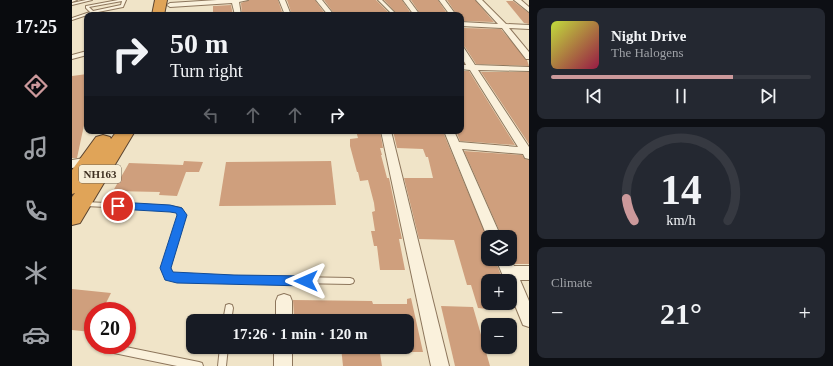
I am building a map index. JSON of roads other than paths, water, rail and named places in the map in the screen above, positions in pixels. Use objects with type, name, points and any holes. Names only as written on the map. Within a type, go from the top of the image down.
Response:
[{"type":"highway","name":"NH163","points":[[75,202],[81,162],[115,136]]},
{"type":"highway","name":"NH163","points":[[75,202],[115,136]]},
{"type":"street","points":[[235,0],[237,12]]},
{"type":"street","points":[[168,5],[245,0]]},
{"type":"street","points":[[282,0],[287,12]]},
{"type":"street","points":[[319,0],[329,12]]},
{"type":"street","points":[[406,0],[415,12]]},
{"type":"street","points":[[442,0],[451,12]]},
{"type":"street","points":[[479,0],[504,26],[529,57]]},
{"type":"street","points":[[517,0],[529,10]]},
{"type":"street","points":[[464,24],[529,28]]},
{"type":"street","points":[[72,56],[84,54]]},
{"type":"street","points":[[464,55],[528,153]]},
{"type":"street","points":[[464,67],[529,69]]},
{"type":"street","points":[[387,134],[440,366]]},
{"type":"street","points":[[450,134],[491,230]]},
{"type":"street","points":[[455,145],[528,153]]},
{"type":"street","points":[[506,266],[529,273]]},
{"type":"street","points":[[506,266],[529,319]]},
{"type":"street","points":[[284,301],[284,314]]},
{"type":"street","points":[[283,354],[283,366]]},
{"type":"lane","points":[[72,4],[90,0]]},
{"type":"lane","points":[[81,2],[92,12],[122,6],[123,0],[87,7]]},
{"type":"lane","points":[[380,0],[392,12]]},
{"type":"lane","points":[[72,19],[84,15]]},
{"type":"lane","points":[[75,202],[170,208],[179,210],[182,215],[181,221],[166,268],[169,276],[177,278],[234,280],[350,281]]},
{"type":"lane","points":[[228,314],[229,308]]},
{"type":"lane","points":[[136,353],[199,366]]},
{"type":"lane","points":[[222,366],[223,354]]}]
